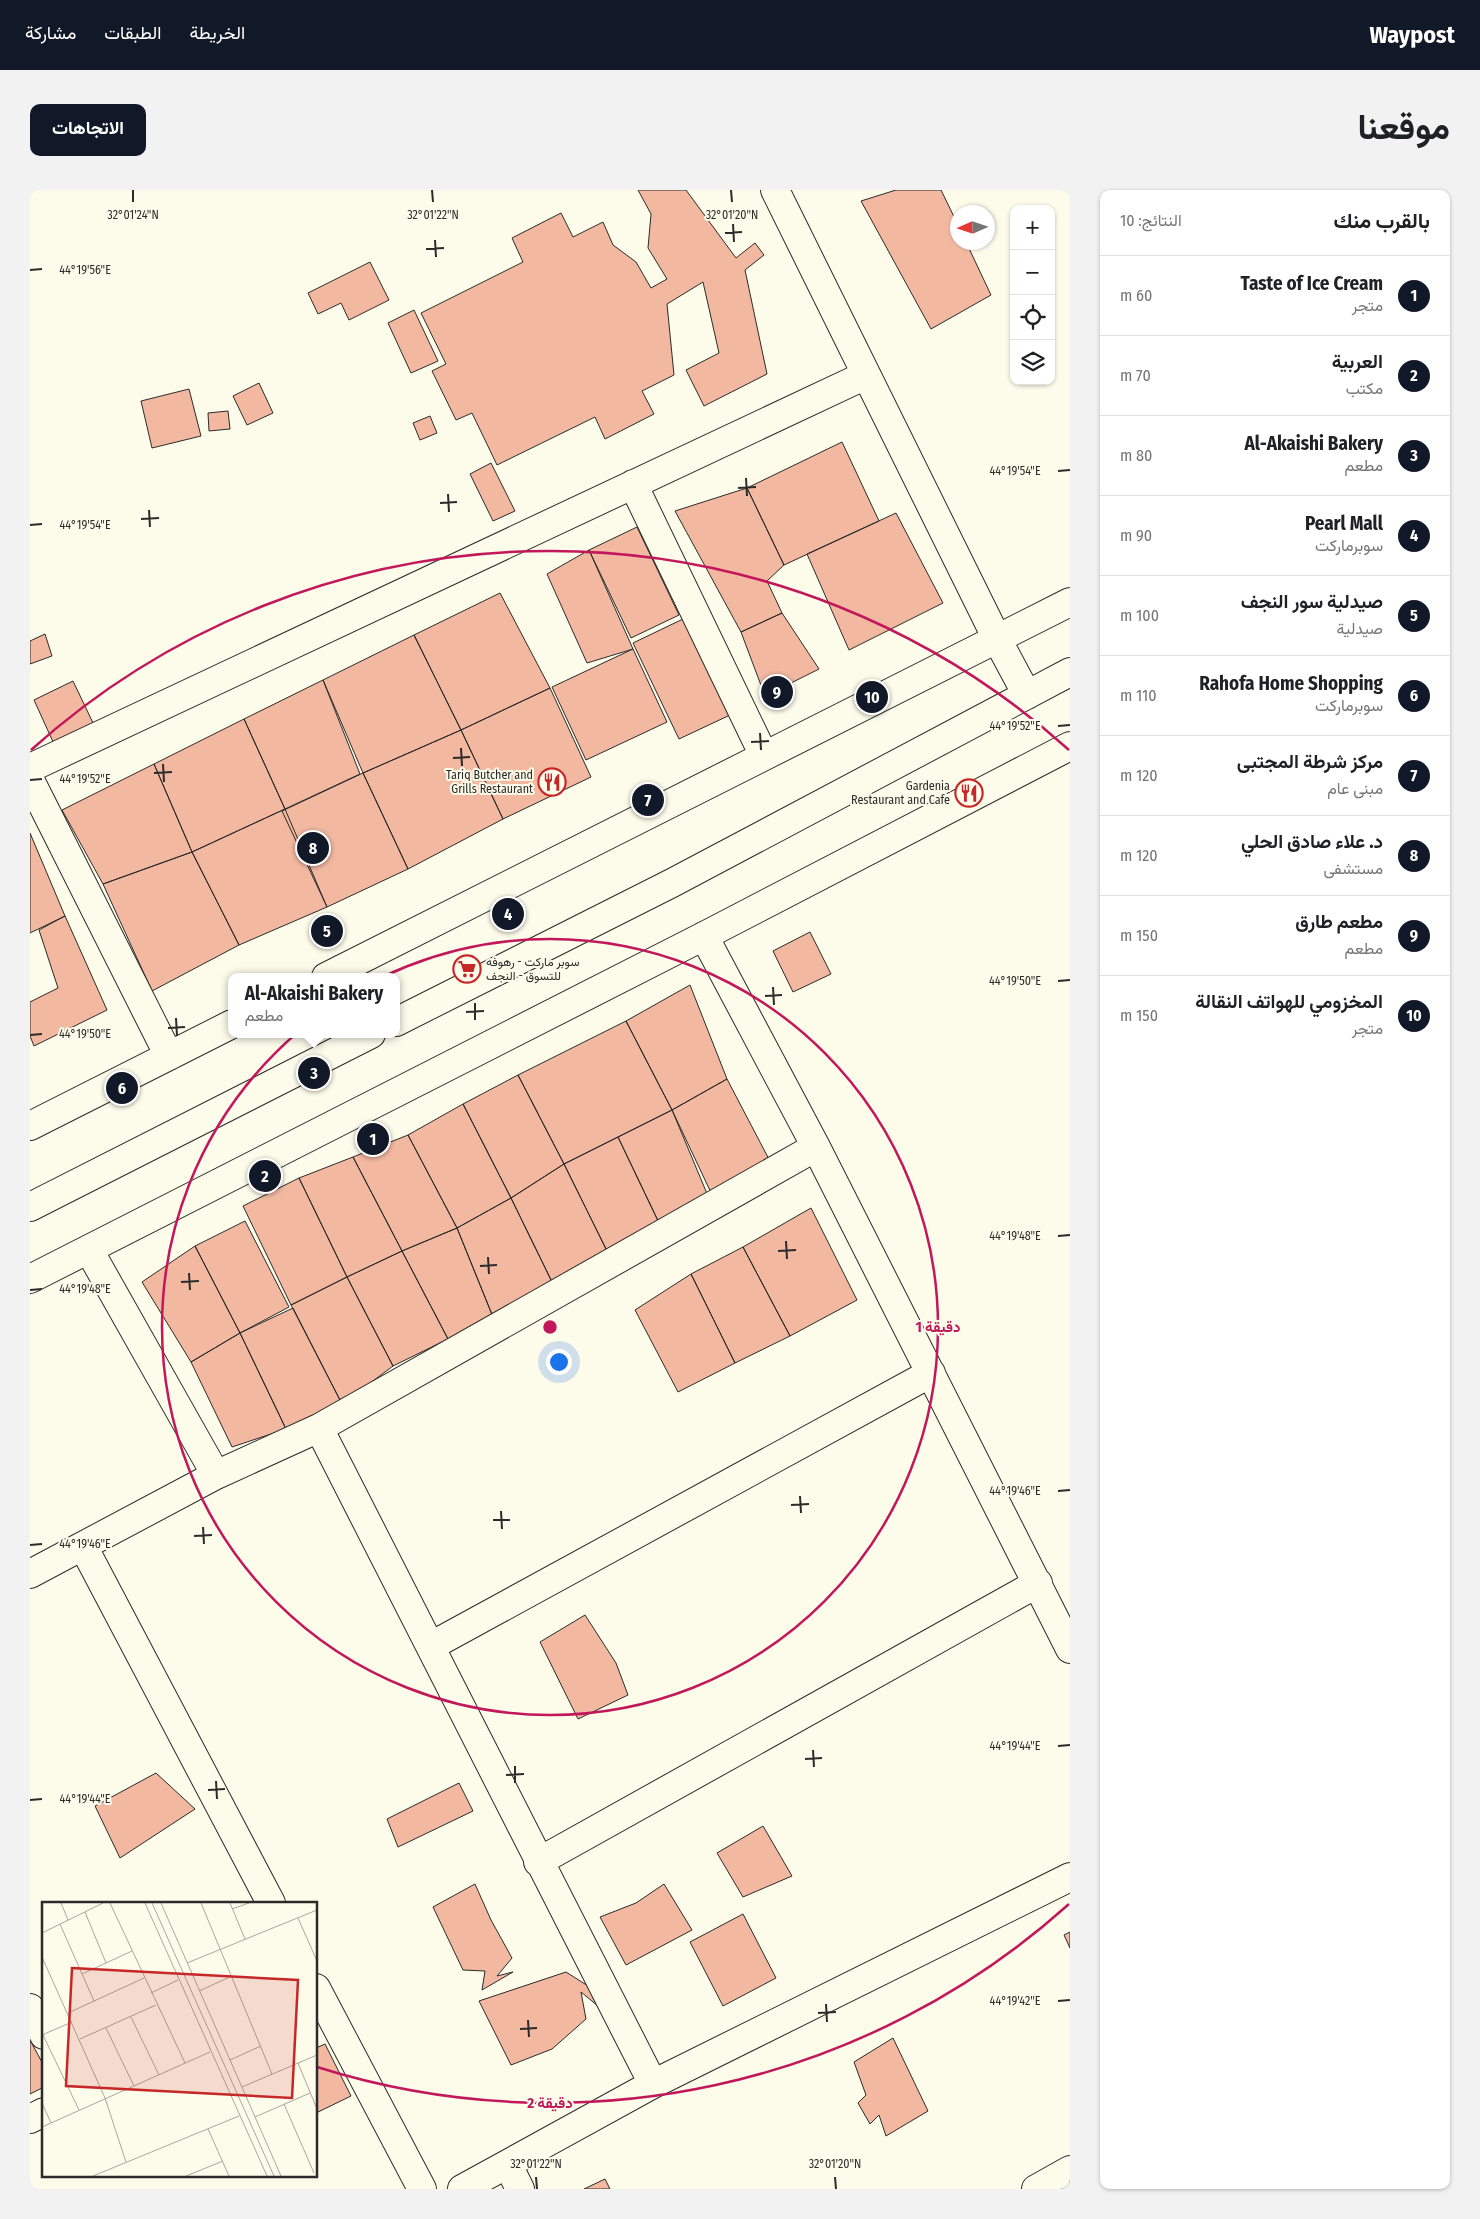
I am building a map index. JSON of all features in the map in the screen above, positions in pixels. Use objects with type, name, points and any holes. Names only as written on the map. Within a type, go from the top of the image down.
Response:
[{"type":"street","points":[[775,190],[1027,696]]},
{"type":"street","points":[[30,768],[866,375]]},
{"type":"street","points":[[633,484],[764,756]]},
{"type":"street","points":[[340,973],[1070,602]]},
{"type":"street","points":[[400,1020],[672,883],[1070,672]]},
{"type":"street","points":[[30,1279],[704,936],[1070,746]]},
{"type":"street","points":[[30,780],[168,1056]]},
{"type":"street","points":[[704,936],[816,1147],[1070,1649]]},
{"type":"street","points":[[30,1126],[228,1026]]},
{"type":"street","points":[[30,1207],[363,1038]]},
{"type":"street","points":[[30,1574],[216,1475],[319,1428],[816,1147]]},
{"type":"street","points":[[89,1250],[216,1475]]},
{"type":"street","points":[[431,1646],[931,1373]]},
{"type":"street","points":[[319,1428],[431,1646],[538,1862],[653,2084]]},
{"type":"street","points":[[83,1546],[270,1902]]},
{"type":"street","points":[[538,1862],[1038,1584]]},
{"type":"street","points":[[462,2189],[653,2084],[1070,1877]]},
{"type":"street","points":[[318,1992],[422,2189]]},
{"type":"street","points":[[30,2008],[42,2030]]},
{"type":"street","points":[[30,2119],[42,2113]]},
{"type":"street","points":[[508,2165],[520,2189]]},
{"type":"street","points":[[1036,2189],[1070,2170]]},
{"type":"building","points":[[638,190],[686,190],[736,258],[755,243],[764,255],[745,270],[767,374],[704,406],[686,370],[719,353],[703,282],[667,304],[674,375],[642,391],[654,414],[605,439],[595,417],[497,465],[472,413],[456,420],[432,371],[446,364],[421,313],[523,262],[512,238],[561,213],[573,237],[603,222],[613,245],[636,262],[651,288],[667,279],[648,248],[651,214]]},
{"type":"building","points":[[896,190],[941,190],[950,209],[950,250],[970,250],[991,295],[931,329],[861,201]]},
{"type":"building","points":[[370,262],[389,300],[349,320],[341,303],[318,314],[308,293]]},
{"type":"building","points":[[414,310],[438,361],[411,373],[388,323]]},
{"type":"building","points":[[259,383],[273,413],[247,425],[233,396]]},
{"type":"building","points":[[189,389],[201,436],[152,448],[141,401]]},
{"type":"building","points":[[228,411],[230,429],[209,431],[208,413]]},
{"type":"building","points":[[430,416],[437,433],[420,440],[413,423]]},
{"type":"building","points":[[842,442],[879,521],[784,565],[747,488]]},
{"type":"building","points":[[491,463],[515,511],[493,521],[470,474]]},
{"type":"building","points":[[747,488],[784,565],[767,581],[782,613],[741,632],[675,511]]},
{"type":"building","points":[[896,513],[943,603],[849,650],[807,554]]},
{"type":"building","points":[[637,527],[679,615],[631,638],[589,550]]},
{"type":"building","points":[[589,550],[633,649],[587,663],[547,574]]},
{"type":"building","points":[[500,593],[550,688],[461,730],[414,635]]},
{"type":"building","points":[[782,613],[819,669],[765,696],[741,632]]},
{"type":"building","points":[[683,619],[730,715],[679,739],[633,643]]},
{"type":"building","points":[[45,634],[52,656],[30,664],[30,641]]},
{"type":"building","points":[[414,635],[461,730],[363,773],[323,680]]},
{"type":"building","points":[[633,649],[667,722],[586,760],[552,687]]},
{"type":"building","points":[[323,680],[360,774],[285,809],[244,719]]},
{"type":"building","points":[[73,681],[94,725],[54,744],[34,700]]},
{"type":"building","points":[[550,688],[591,777],[503,819],[461,730]]},
{"type":"building","points":[[244,719],[285,809],[192,852],[154,764]]},
{"type":"building","points":[[461,730],[503,819],[408,869],[363,773]]},
{"type":"building","points":[[154,764],[192,852],[103,884],[62,810]]},
{"type":"building","points":[[363,773],[408,869],[327,907],[282,811]]},
{"type":"building","points":[[285,809],[327,907],[239,945],[192,852]]},
{"type":"building","points":[[30,833],[65,916],[30,933]]},
{"type":"building","points":[[192,852],[239,945],[152,991],[103,884]]},
{"type":"building","points":[[65,916],[107,1010],[34,1046],[30,1036],[30,1002],[58,988],[39,930]]},
{"type":"building","points":[[810,932],[831,974],[793,992],[773,951]]},
{"type":"building","points":[[690,985],[727,1079],[672,1110],[626,1021]]},
{"type":"building","points":[[626,1021],[672,1110],[564,1164],[518,1075]]},
{"type":"building","points":[[518,1075],[564,1164],[511,1198],[463,1104]]},
{"type":"building","points":[[727,1079],[773,1167],[714,1199],[672,1110]]},
{"type":"building","points":[[463,1104],[511,1198],[457,1228],[408,1135]]},
{"type":"building","points":[[672,1110],[708,1196],[660,1225],[618,1137]]},
{"type":"building","points":[[408,1135],[457,1228],[402,1251],[353,1157]]},
{"type":"building","points":[[618,1137],[660,1225],[608,1253],[564,1164]]},
{"type":"building","points":[[353,1157],[402,1251],[347,1277],[299,1178]]},
{"type":"building","points":[[564,1164],[608,1253],[553,1284],[511,1198]]},
{"type":"building","points":[[299,1178],[347,1277],[291,1305],[243,1206]]},
{"type":"building","points":[[511,1198],[553,1284],[493,1317],[457,1228]]},
{"type":"building","points":[[811,1208],[857,1300],[790,1336],[743,1247]]},
{"type":"building","points":[[245,1221],[289,1307],[240,1333],[195,1246]]},
{"type":"building","points":[[457,1228],[493,1317],[448,1339],[402,1251]]},
{"type":"building","points":[[195,1246],[240,1333],[191,1362],[142,1282]]},
{"type":"building","points":[[743,1247],[790,1336],[735,1363],[691,1274]]},
{"type":"building","points":[[402,1251],[448,1339],[393,1366],[347,1277]]},
{"type":"building","points":[[691,1274],[735,1363],[678,1392],[635,1310]]},
{"type":"building","points":[[347,1277],[393,1366],[342,1404],[291,1305]]},
{"type":"building","points":[[293,1308],[342,1404],[286,1429],[240,1333]]},
{"type":"building","points":[[240,1333],[286,1429],[232,1447],[191,1362]]},
{"type":"building","points":[[585,1615],[616,1663],[628,1695],[578,1719],[540,1642]]},
{"type":"building","points":[[156,1773],[195,1809],[120,1858],[95,1806]]},
{"type":"building","points":[[459,1783],[473,1811],[398,1847],[387,1819]]},
{"type":"building","points":[[763,1826],[792,1876],[743,1897],[717,1853]]},
{"type":"building","points":[[475,1884],[491,1920],[512,1958],[497,1976],[513,1972],[482,1990],[485,1971],[463,1970],[433,1907]]},
{"type":"building","points":[[664,1884],[692,1930],[626,1965],[600,1917],[636,1903]]},
{"type":"building","points":[[743,1914],[776,1978],[723,2006],[690,1942]]},
{"type":"building","points":[[1070,1932],[1070,1948],[1064,1935]]},
{"type":"building","points":[[566,1972],[596,1991],[604,2011],[581,1992],[586,2019],[552,2049],[511,2065],[479,2001]]},
{"type":"building","points":[[893,2038],[928,2111],[886,2136],[879,2115],[870,2124],[858,2103],[866,2095],[854,2062]]},
{"type":"building","points":[[30,2040],[42,2062],[42,2088],[30,2094]]},
{"type":"building","points":[[325,2044],[351,2096],[318,2112],[318,2047]]},
{"type":"building","points":[[605,2179],[610,2189],[584,2189]]},
{"type":"place","name":"مطعم طارق","points":[[777,692]]},
{"type":"place","name":"المخزومي للهواتف النقالة","points":[[872,697]]},
{"type":"place","name":"Tariq Butcher and Grills Restaurant","points":[[552,782]]},
{"type":"place","name":"Gardenia Restaurant and Cafe","points":[[969,793]]},
{"type":"place","name":"مركز شرطة المجتبى","points":[[648,800]]},
{"type":"place","name":"د. علاء صادق الحلي","points":[[313,848]]},
{"type":"place","name":"Pearl Mall","points":[[508,914]]},
{"type":"place","name":"صيدلية سور النجف","points":[[327,931]]},
{"type":"place","name":"سوبر ماركت - رهوفه للتسوق - النجف","points":[[467,969]]},
{"type":"place","name":"Al-Akaishi Bakery","points":[[314,1073]]},
{"type":"place","name":"Rahofa Home Shopping","points":[[122,1088]]},
{"type":"place","name":"Taste of Ice Cream","points":[[373,1139]]},
{"type":"place","name":"العربية","points":[[265,1176]]}]
